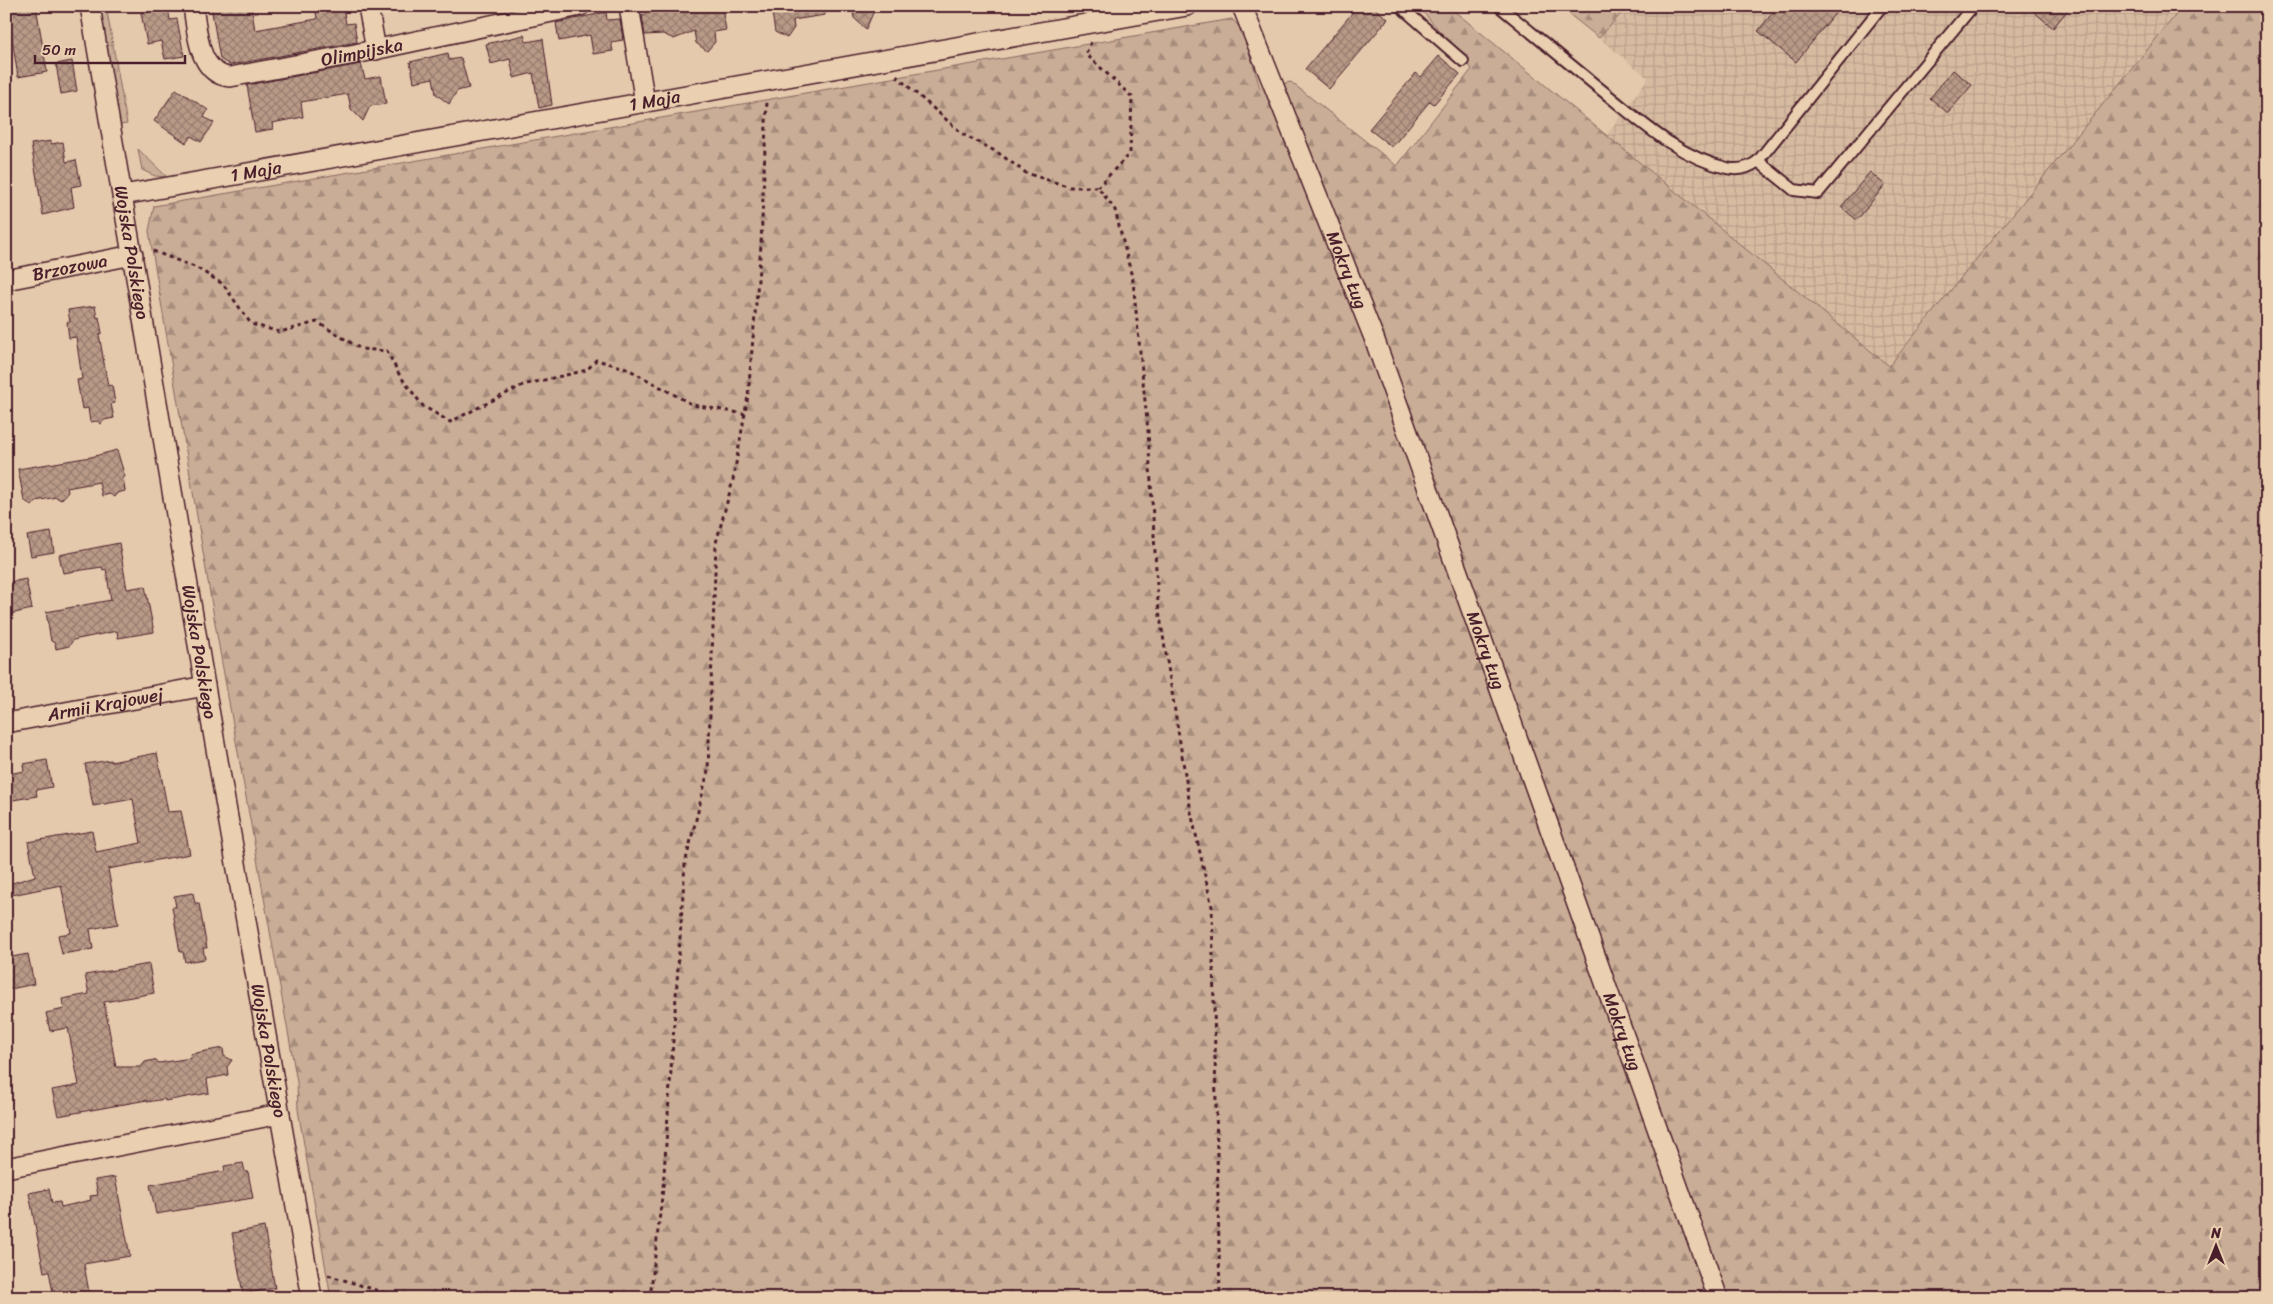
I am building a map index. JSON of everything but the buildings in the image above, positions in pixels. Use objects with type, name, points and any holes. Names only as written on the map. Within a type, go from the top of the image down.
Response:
[{"type":"street","name":"Wojska Polskiego","points":[[90,6],[205,686],[312,1298]]},
{"type":"street","name":"Olimpijska","points":[[193,6],[200,44],[206,62],[222,76],[230,77],[376,50],[580,6]]},
{"type":"street","points":[[368,6],[376,50]]},
{"type":"street","points":[[629,6],[645,103]]},
{"type":"street","name":"1 Maja","points":[[123,195],[1186,6]]},
{"type":"street","name":"Mokry Ług","points":[[1242,6],[1374,338],[1718,1298]]},
{"type":"street","name":"Brzozowa","points":[[6,280],[133,255]]},
{"type":"street","name":"Armii Krajowej","points":[[6,723],[205,686]]},
{"type":"street","points":[[6,1168],[280,1114]]},
{"type":"lane","points":[[1400,6],[1463,61]]},
{"type":"lane","points":[[1499,6],[1662,139],[1702,160],[1727,169],[1750,167],[1758,161],[1882,6]]},
{"type":"lane","points":[[1758,161],[1794,190],[1818,193],[1973,6]]},
{"type":"path","points":[[890,71],[938,110],[964,135],[997,152],[1026,173],[1070,187],[1098,187],[1130,153],[1132,97],[1086,54],[1101,22]]},
{"type":"path","points":[[650,1298],[664,1188],[685,864],[708,771],[716,543],[733,480],[745,414],[762,245],[767,96]]},
{"type":"path","points":[[1098,187],[1116,210],[1133,281],[1148,431],[1158,604],[1191,812],[1212,906],[1220,1298]]},
{"type":"path","points":[[153,251],[196,268],[223,284],[251,324],[280,332],[316,322],[361,349],[387,351],[400,376],[423,406],[450,422],[523,385],[588,370],[596,360],[626,368],[694,405],[745,414]]},
{"type":"path","points":[[327,1275],[401,1298]]},
{"type":"shaded area","points":[[1628,6],[2183,6],[1889,366],[1606,136],[1648,78],[1599,38]]},
{"type":"green space","points":[[100,6],[106,6],[127,124],[120,125]]},
{"type":"green space","points":[[1418,6],[1448,6],[1889,366],[2183,6],[2267,6],[2267,1298],[331,1298],[298,1110],[297,1082],[217,635],[149,231],[154,206],[1232,19],[1243,31],[1260,88],[1291,82],[1397,166],[1472,69]]},
{"type":"green space","points":[[1559,6],[1628,6],[1599,38]]},
{"type":"green space","points":[[138,149],[167,177],[155,176],[142,170]]},
{"type":"green space","points":[[6,502],[11,534],[6,546]]}]
